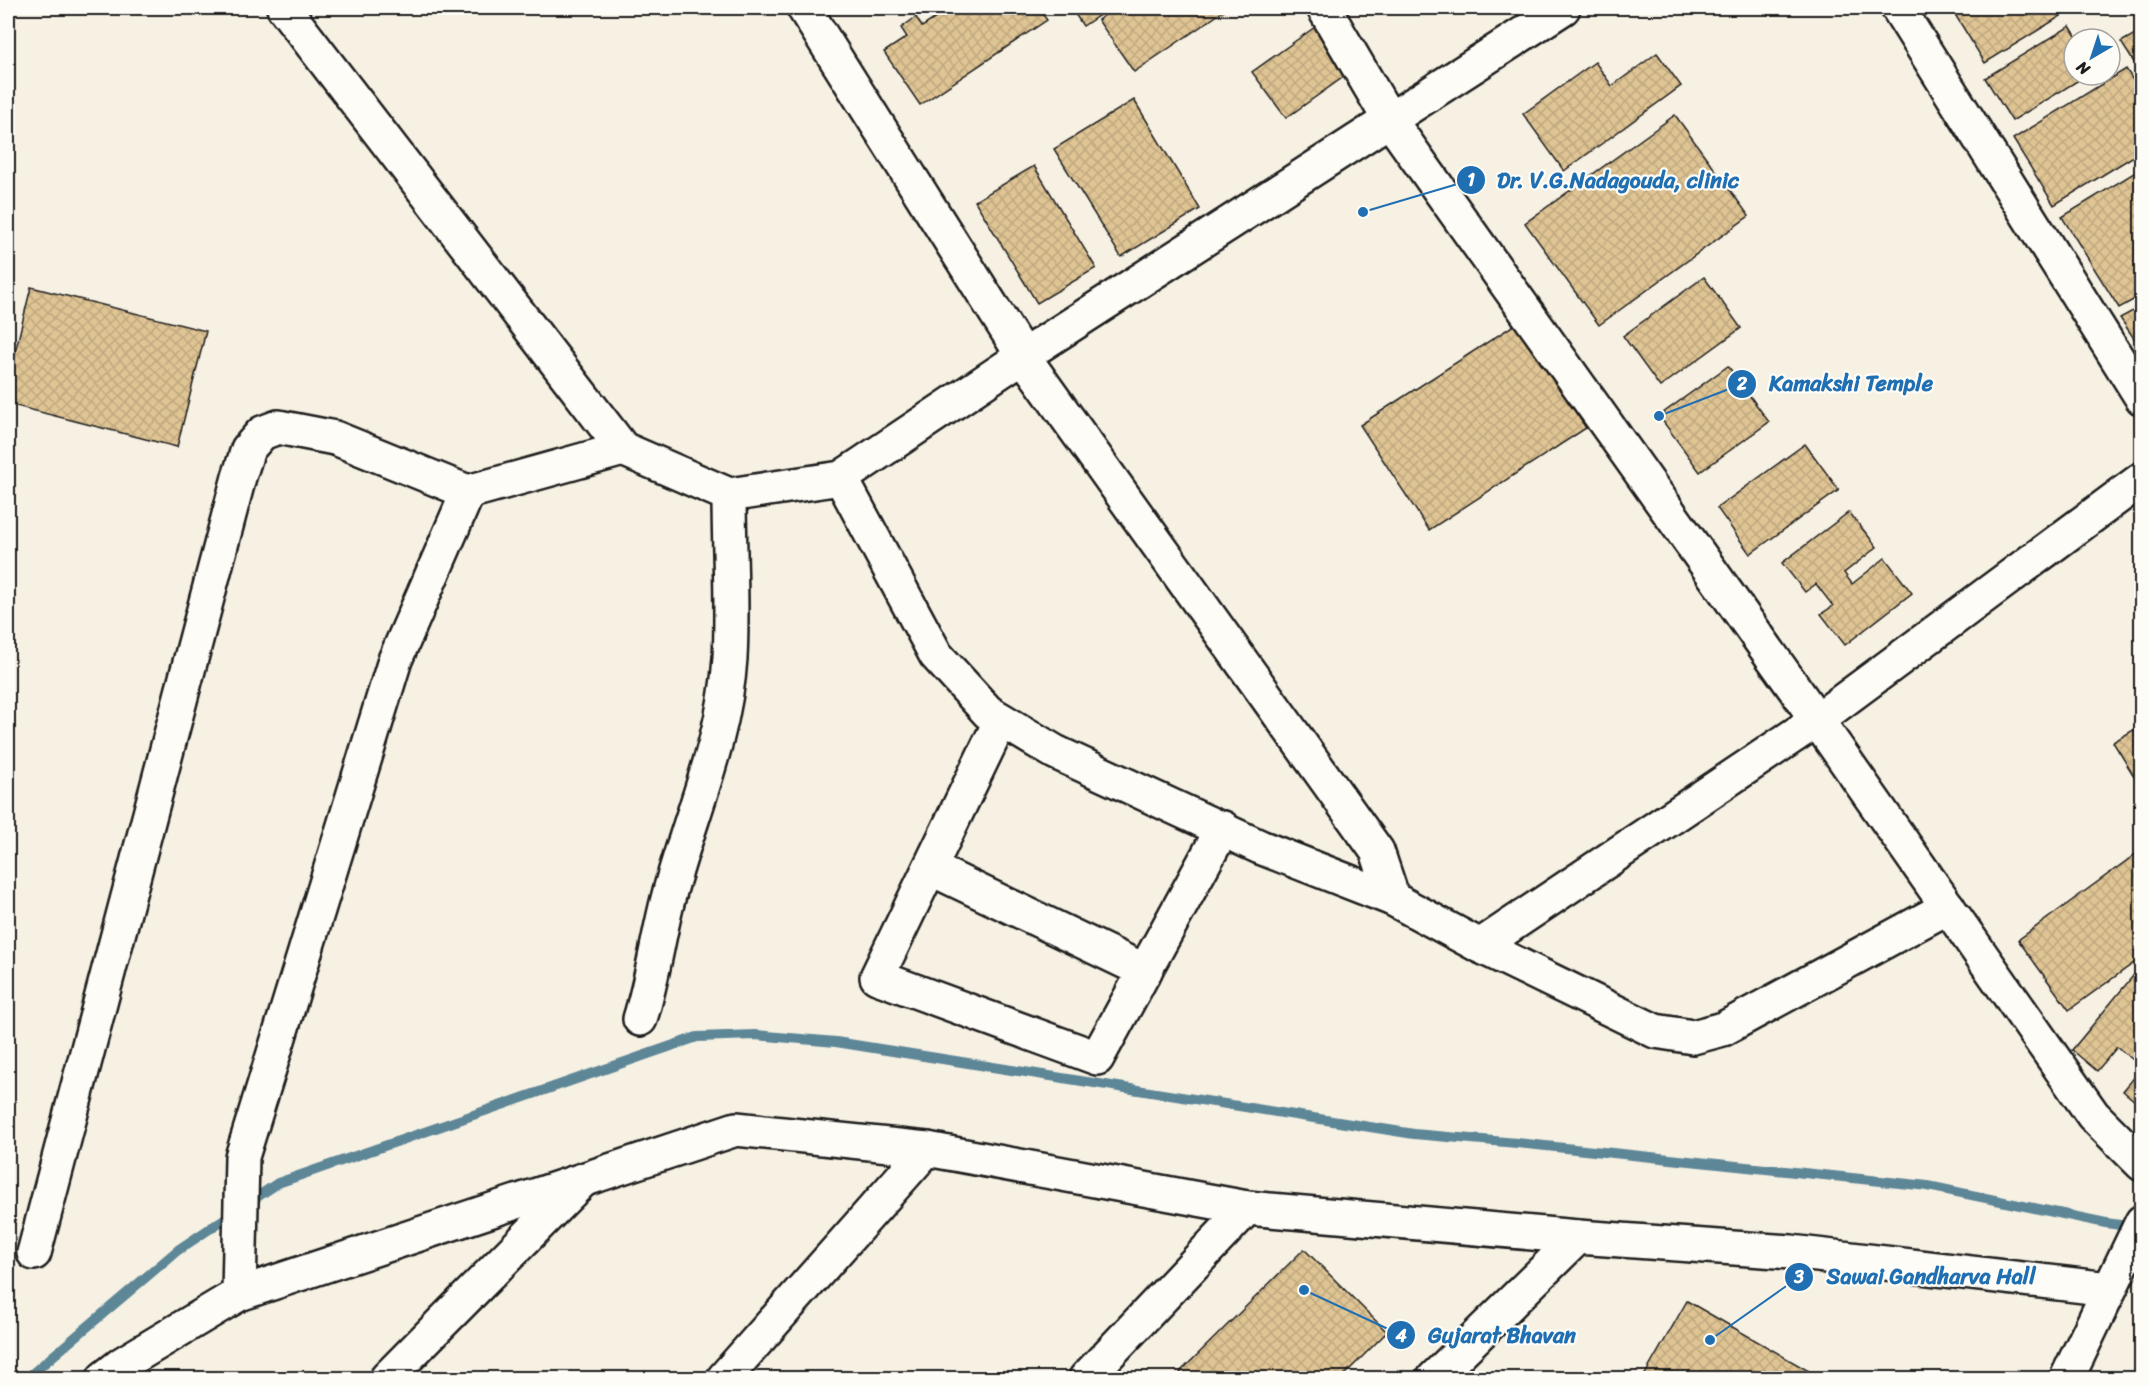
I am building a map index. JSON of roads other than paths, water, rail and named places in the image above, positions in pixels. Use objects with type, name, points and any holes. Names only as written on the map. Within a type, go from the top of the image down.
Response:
[{"type":"street","points":[[284,8],[623,449],[729,495],[841,478],[1023,356],[1563,8]]},
{"type":"street","points":[[804,8],[1023,356],[1377,851],[1393,899]]},
{"type":"street","points":[[1324,8],[1389,119],[1817,720],[2093,1115],[2142,1164]]},
{"type":"street","points":[[1898,8],[2142,398]]},
{"type":"street","points":[[34,1253],[248,449],[262,433],[278,427],[307,432],[335,438],[468,492],[623,449]]},
{"type":"street","points":[[841,478],[936,655],[988,712],[1056,752],[1260,847],[1393,899],[1480,946],[1655,1031],[1693,1037],[1723,1029],[1948,907]]},
{"type":"street","points":[[1480,946],[1817,720],[2142,479]]},
{"type":"street","points":[[239,1294],[242,1158],[395,660],[468,492]]},
{"type":"street","points":[[640,1018],[648,994],[669,896],[714,750],[725,700],[730,658],[729,495]]},
{"type":"street","points":[[1001,720],[877,977],[1097,1058],[1223,828]]},
{"type":"street","points":[[930,868],[1145,971]]},
{"type":"street","points":[[104,1378],[122,1364],[239,1294],[736,1129],[927,1149],[1247,1208],[2115,1277]]},
{"type":"street","points":[[724,1378],[927,1149]]},
{"type":"street","points":[[387,1378],[582,1181]]},
{"type":"street","points":[[1086,1378],[1247,1208]]},
{"type":"street","points":[[2067,1378],[2142,1222]]},
{"type":"street","points":[[1434,1378],[1578,1236]]},
{"type":"waterway","points":[[27,1378],[178,1250],[278,1183],[697,1037],[755,1035],[836,1042],[1414,1134],[1928,1186],[2134,1227]]},
{"type":"railway","points":[[8,15],[10,8]]},
{"type":"place","name":"Dr. V.G.Nadagouda, clinic","points":[[1363,212]]},
{"type":"place","name":"Kamakshi Temple","points":[[1659,416]]},
{"type":"place","name":"Gujarat Bhavan","points":[[1304,1290]]},
{"type":"place","name":"Sawai Gandharva Hall","points":[[1710,1340]]}]
